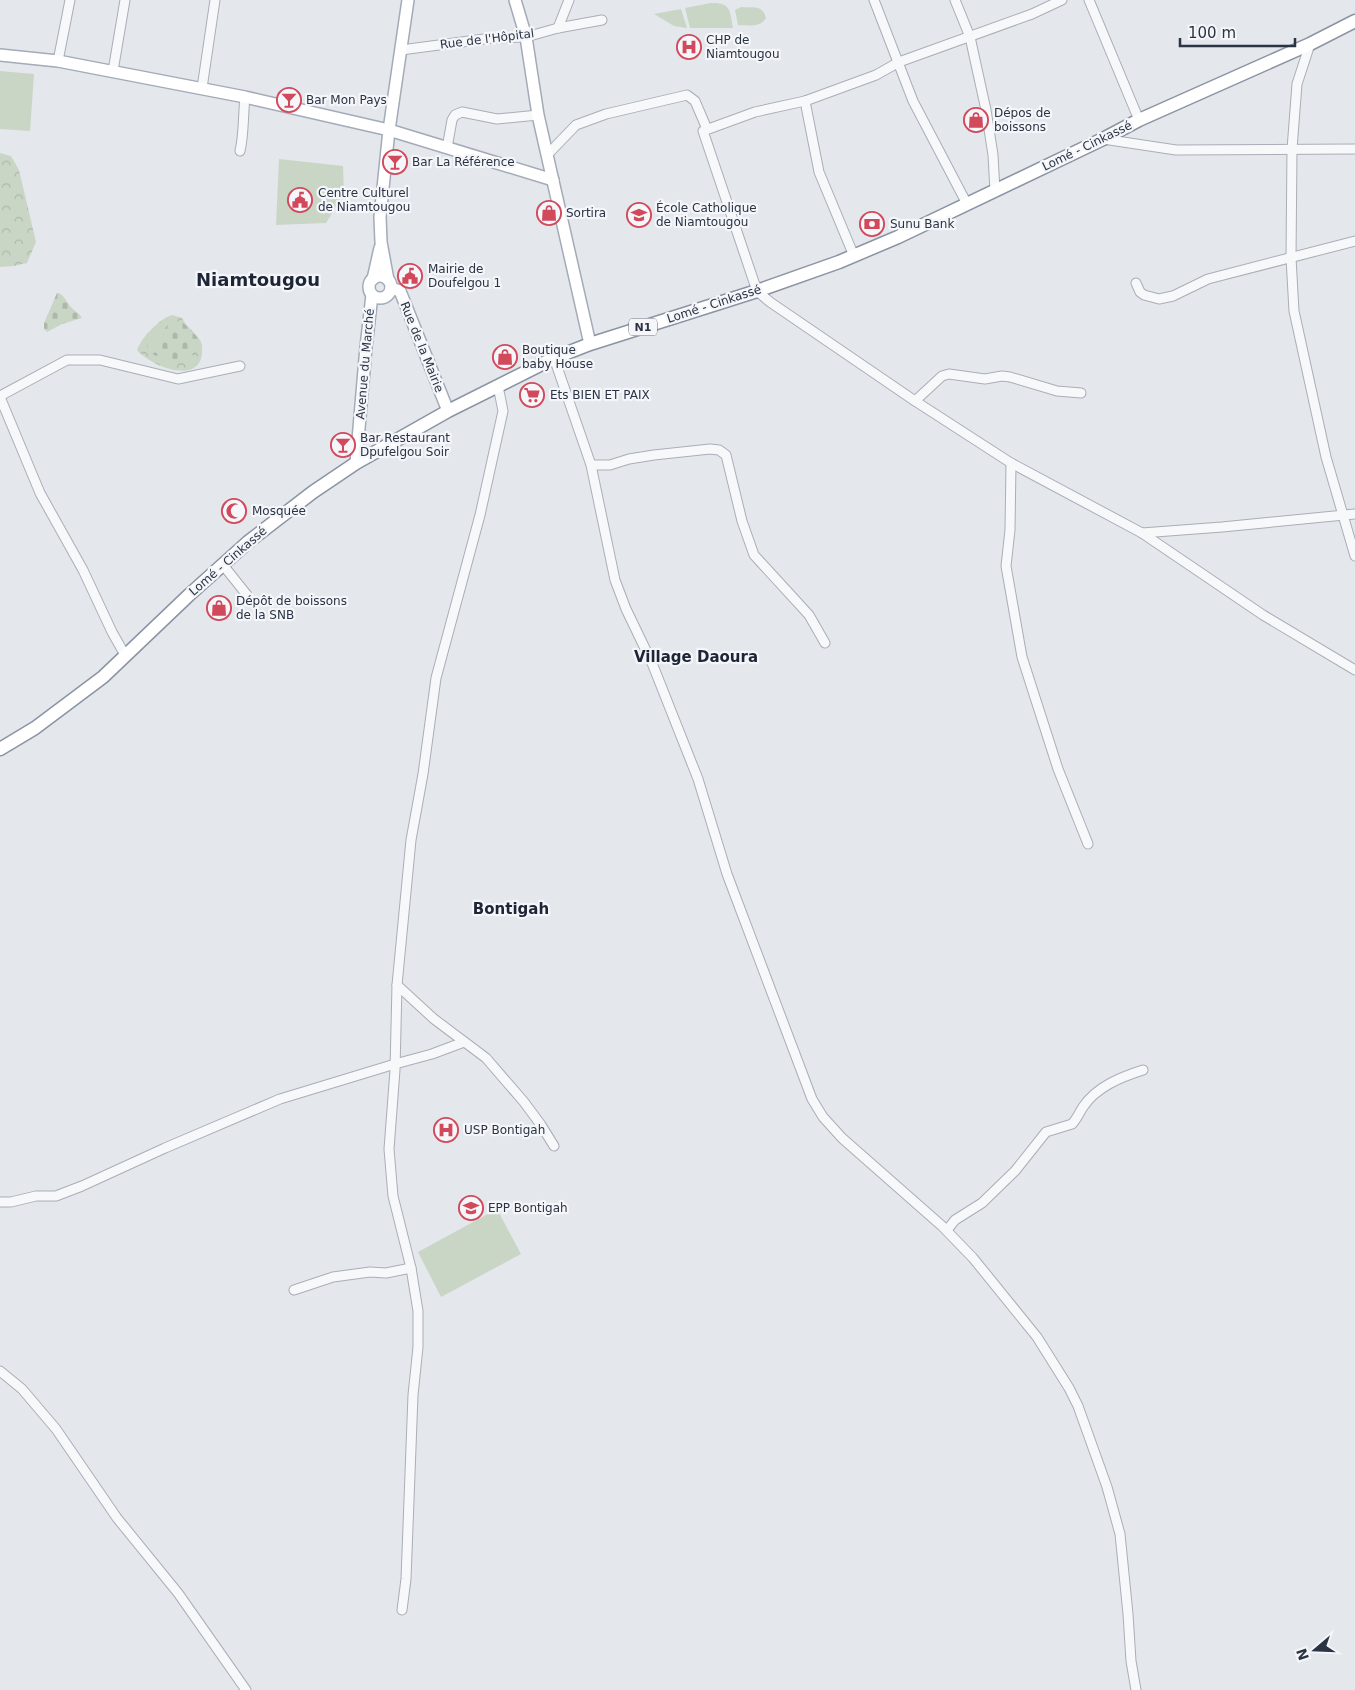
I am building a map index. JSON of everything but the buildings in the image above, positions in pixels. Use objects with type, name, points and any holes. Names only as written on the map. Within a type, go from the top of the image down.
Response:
[{"type":"highway","name":"Lomé - Cinkassé","points":[[0,749],[36,728],[103,677],[223,565],[278,519],[356,463],[448,411],[554,358],[590,344],[757,291],[854,256],[995,191],[1140,120],[1310,44],[1355,21]]},
{"type":"main road","points":[[381,242],[370,287],[372,294],[376,297],[384,298],[390,292],[390,284],[381,242],[380,217],[388,130],[402,50],[408,0]]},
{"type":"main road","points":[[514,0],[526,37],[538,115],[590,344]]},
{"type":"main road","points":[[0,55],[58,61],[245,97],[388,130],[553,180]]},
{"type":"main road","points":[[373,279],[381,277],[390,284]]},
{"type":"main road","name":"Rue de la Mairie","points":[[390,284],[400,291],[448,411]]},
{"type":"main road","name":"Avenue du Marché","points":[[356,463],[372,294]]},
{"type":"street","points":[[58,61],[70,0]]},
{"type":"street","points":[[113,72],[125,0]]},
{"type":"street","points":[[202,88],[215,0]]},
{"type":"street","points":[[558,28],[569,0]]},
{"type":"street","points":[[874,0],[913,101],[967,204]]},
{"type":"street","points":[[955,0],[970,37],[986,110],[993,155],[995,191]]},
{"type":"street","points":[[1062,0],[1032,14],[899,62],[876,75],[805,101],[755,112],[702,131],[757,291],[770,302],[914,401],[1011,463],[1142,533],[1263,615],[1355,670]]},
{"type":"street","points":[[1089,0],[1140,120]]},
{"type":"street","name":"Rue de l'Hôpital","points":[[402,50],[492,38],[526,37],[558,28],[602,20]]},
{"type":"street","points":[[1310,44],[1298,84],[1292,148],[1291,258],[1296,320],[1326,456],[1355,556]]},
{"type":"street","points":[[547,155],[576,125],[606,114],[687,95],[695,100],[708,129]]},
{"type":"street","points":[[240,151],[243,139],[242,119],[245,97]]},
{"type":"street","points":[[805,101],[818,172],[854,256]]},
{"type":"street","points":[[447,148],[452,120],[462,112],[497,119],[538,115]]},
{"type":"street","points":[[1103,139],[1176,150],[1355,149]]},
{"type":"street","points":[[1136,283],[1140,292],[1144,295],[1159,299],[1173,296],[1208,280],[1355,241]]},
{"type":"street","points":[[554,358],[590,465],[615,580],[626,609],[652,663],[698,779],[727,874],[812,1099],[823,1117],[842,1138],[946,1230],[973,1258],[1037,1337],[1078,1406],[1107,1487],[1120,1534],[1128,1614],[1130,1661],[1136,1690]]},
{"type":"street","points":[[125,655],[83,570],[40,493],[0,396],[67,360],[100,360],[178,379],[240,366]]},
{"type":"street","points":[[914,401],[942,376],[948,374],[985,379],[1002,376],[1010,377],[1057,391],[1081,393]]},
{"type":"street","points":[[402,1610],[406,1579],[413,1395],[418,1347],[418,1312],[412,1268],[394,1196],[389,1149],[395,1064],[397,984],[412,840],[436,678],[482,506],[503,411],[498,386]]},
{"type":"street","points":[[590,465],[610,465],[629,459],[662,454],[710,449],[719,450],[726,456],[742,522],[754,555],[809,615],[825,643]]},
{"type":"street","points":[[1011,463],[1010,530],[1006,566],[1022,657],[1058,768],[1088,844]]},
{"type":"street","points":[[1142,533],[1355,514]]},
{"type":"street","points":[[223,565],[247,595]]},
{"type":"street","points":[[397,984],[434,1019],[486,1058],[541,1124],[554,1146]]},
{"type":"street","points":[[0,1202],[11,1202],[36,1196],[56,1196],[280,1099],[432,1054],[464,1042]]},
{"type":"street","points":[[946,1230],[955,1220],[982,1202],[1015,1171],[1046,1132],[1072,1124],[1082,1108],[1095,1094],[1119,1079],[1143,1070]]},
{"type":"street","points":[[294,1290],[333,1277],[370,1272],[386,1273],[412,1268]]},
{"type":"street","points":[[0,1371],[22,1389],[56,1429],[117,1518],[178,1593],[246,1690]]},
{"type":"green space","points":[[711,3],[726,6],[730,12],[733,28],[690,28],[685,8]]},
{"type":"green space","points":[[741,7],[760,9],[766,18],[757,25],[738,25],[735,10]]},
{"type":"green space","points":[[681,9],[687,28],[674,26],[654,14]]},
{"type":"green space","points":[[0,71],[34,74],[30,131],[0,129]]},
{"type":"green space","points":[[0,153],[11,156],[19,170],[36,242],[27,263],[0,267]]},
{"type":"green space","points":[[279,159],[343,166],[344,193],[326,223],[276,225]]},
{"type":"green space","points":[[57,293],[63,296],[82,318],[62,324],[47,332],[44,329],[44,323]]},
{"type":"green space","points":[[172,315],[182,318],[197,335],[201,343],[201,360],[195,367],[186,370],[176,370],[165,367],[153,362],[137,350],[152,329],[162,320]]},
{"type":"green space","points":[[175,321],[186,325],[200,340],[202,347],[198,353],[171,363],[162,355],[156,356],[148,351],[147,345],[162,336],[166,327]]},
{"type":"green space","points":[[497,1209],[521,1254],[441,1297],[418,1252]]},
{"type":"place","name":"CHP de Niamtougou","points":[[689,47]]},
{"type":"place","name":"Bar Mon Pays","points":[[289,100]]},
{"type":"place","name":"Dépos de boissons","points":[[976,120]]},
{"type":"place","name":"Bar La Référence","points":[[395,162]]},
{"type":"place","name":"Centre Culturel de Niamtougou","points":[[300,200]]},
{"type":"place","name":"Sortira","points":[[549,213]]},
{"type":"place","name":"École Catholique de Niamtougou","points":[[639,215]]},
{"type":"place","name":"Sunu Bank","points":[[872,224]]},
{"type":"place","name":"Mairie de Doufelgou 1","points":[[410,276]]},
{"type":"place","name":"Boutique baby House","points":[[505,357]]},
{"type":"place","name":"Ets BIEN ET PAIX","points":[[532,395]]},
{"type":"place","name":"Bar Restaurant Dpufelgou Soir","points":[[343,445]]},
{"type":"place","name":"Mosquée","points":[[234,511]]},
{"type":"place","name":"Dépôt de boissons de la SNB","points":[[219,608]]},
{"type":"place","name":"USP Bontigah","points":[[446,1130]]},
{"type":"place","name":"EPP Bontigah","points":[[471,1208]]},
{"type":"district","name":"Niamtougou","points":[[258,280]]},
{"type":"district","name":"Village Daoura","points":[[696,657]]},
{"type":"district","name":"Bontigah","points":[[511,909]]}]
